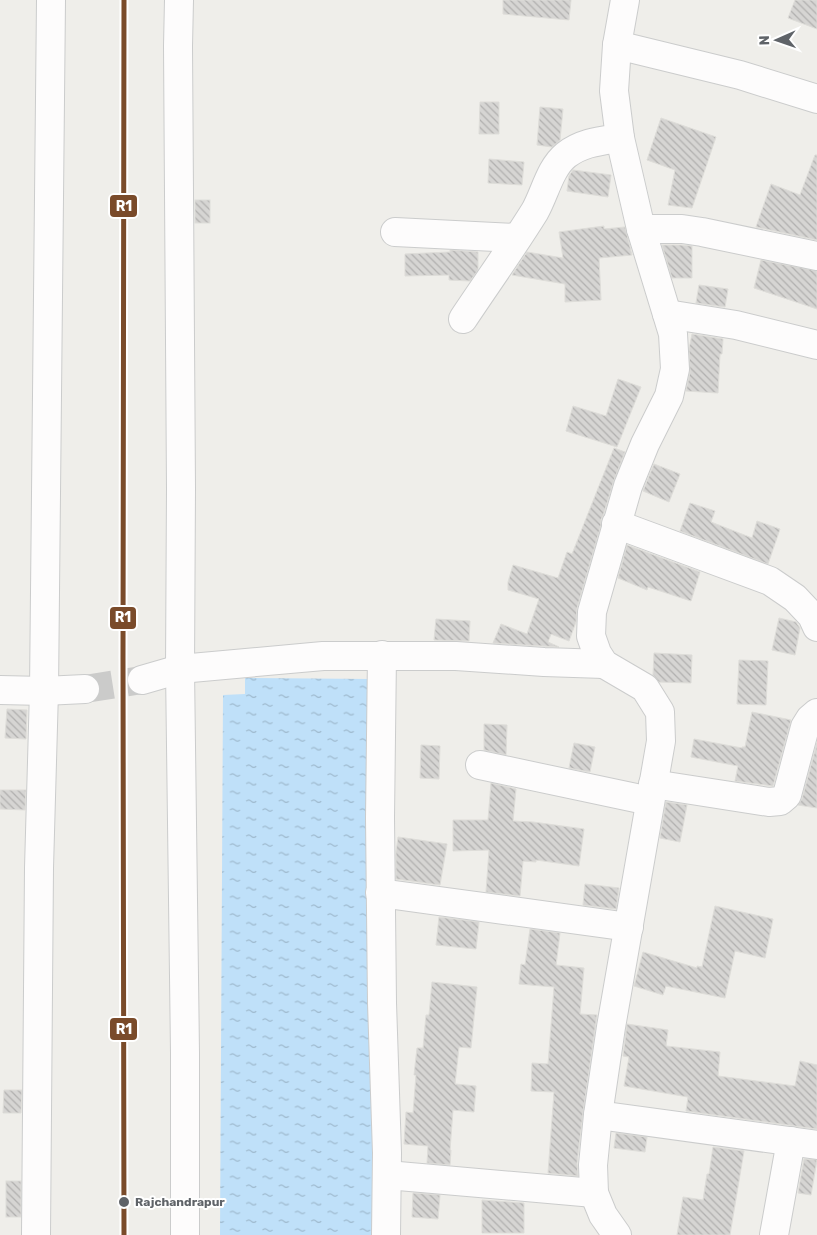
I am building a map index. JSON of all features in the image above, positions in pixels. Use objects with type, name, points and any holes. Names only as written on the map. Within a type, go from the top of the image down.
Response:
[{"type":"street","points":[[36,1235],[51,0]]},
{"type":"street","points":[[178,0],[181,488],[180,669],[185,1053],[185,1235]]},
{"type":"street","points":[[617,1235],[603,1215],[594,1193],[593,1166],[598,1115],[611,1027],[661,741],[660,712],[645,688],[604,664],[597,653],[591,636],[592,612],[628,486],[668,396],[675,369],[673,334],[641,229],[620,138],[614,91],[617,45],[625,0]]},
{"type":"street","points":[[617,45],[740,75],[817,99]]},
{"type":"street","points":[[463,319],[536,210],[555,168],[565,156],[580,146],[620,138]]},
{"type":"street","points":[[641,229],[682,229],[702,232],[817,256]]},
{"type":"street","points":[[395,232],[517,238]]},
{"type":"street","points":[[667,314],[736,325],[817,345]]},
{"type":"street","points":[[616,524],[770,581],[794,598],[812,616],[817,627]]},
{"type":"street","points":[[382,655],[380,893],[387,1175],[386,1235]]},
{"type":"street","points":[[142,680],[180,669],[323,656],[456,656],[604,664]]},
{"type":"street","points":[[0,690],[44,691],[85,689]]},
{"type":"street","points":[[480,765],[652,792],[769,802],[780,801],[786,795],[805,727],[817,713]]},
{"type":"street","points":[[380,893],[628,927]]},
{"type":"street","points":[[598,1115],[804,1143],[774,1235]]},
{"type":"street","points":[[387,1175],[594,1193]]},
{"type":"water","points":[[245,678],[371,679],[376,1235],[220,1235],[223,695],[245,694]]},
{"type":"building","points":[[503,0],[571,0],[569,20],[503,14]]},
{"type":"building","points":[[795,0],[817,0],[817,29],[788,18]]},
{"type":"building","points":[[480,102],[499,102],[499,134],[479,134]]},
{"type":"building","points":[[540,107],[563,109],[560,140],[552,147],[537,145]]},
{"type":"building","points":[[661,118],[716,137],[692,208],[668,205],[675,170],[647,160]]},
{"type":"building","points":[[815,155],[817,155],[817,240],[756,227],[771,184],[800,195]]},
{"type":"building","points":[[489,159],[524,162],[522,185],[488,183]]},
{"type":"building","points":[[573,170],[611,175],[608,197],[567,191],[569,176]]},
{"type":"building","points":[[195,200],[210,200],[210,223],[195,223]]},
{"type":"building","points":[[604,226],[604,229],[625,227],[632,255],[599,258],[601,300],[565,302],[565,284],[512,275],[527,252],[563,258],[559,232]]},
{"type":"building","points":[[662,245],[692,246],[692,278],[672,278]]},
{"type":"building","points":[[450,250],[478,252],[478,270],[470,281],[449,280],[449,275],[405,276],[405,254],[450,252]]},
{"type":"building","points":[[761,260],[817,271],[817,309],[754,288]]},
{"type":"building","points":[[699,285],[728,289],[725,307],[696,303]]},
{"type":"building","points":[[692,334],[723,339],[722,354],[720,354],[718,393],[686,391],[690,372],[689,349]]},
{"type":"building","points":[[618,379],[641,387],[617,447],[566,431],[573,406],[606,416]]},
{"type":"building","points":[[614,448],[625,452],[601,519],[601,525],[577,608],[576,622],[569,641],[551,634],[548,642],[559,647],[493,643],[501,624],[527,634],[539,599],[508,590],[508,582],[513,565],[558,578],[567,552],[572,554]]},
{"type":"building","points":[[654,464],[680,474],[669,502],[643,491]]},
{"type":"building","points":[[690,503],[715,511],[711,522],[752,538],[757,521],[780,529],[768,564],[680,531]]},
{"type":"building","points":[[627,545],[700,572],[691,601],[648,587],[647,590],[618,578]]},
{"type":"building","points":[[779,618],[796,622],[800,628],[795,655],[772,650]]},
{"type":"building","points":[[436,619],[470,621],[469,641],[434,640]]},
{"type":"building","points":[[654,653],[692,655],[691,683],[659,682],[653,675]]},
{"type":"building","points":[[739,660],[768,661],[766,705],[737,704]]},
{"type":"building","points":[[7,709],[27,710],[26,739],[5,738]]},
{"type":"building","points":[[752,712],[791,720],[773,786],[735,781],[738,766],[691,757],[694,739],[745,747]]},
{"type":"building","points":[[484,724],[507,725],[506,755],[484,750]]},
{"type":"building","points":[[574,743],[595,747],[590,772],[569,768]]},
{"type":"building","points":[[817,743],[817,808],[798,805],[802,799]]},
{"type":"building","points":[[421,745],[440,746],[439,779],[420,778]]},
{"type":"building","points":[[491,783],[516,789],[513,821],[584,829],[579,866],[536,860],[536,862],[523,861],[520,896],[486,892],[489,850],[453,851],[453,820],[488,820]]},
{"type":"building","points":[[0,790],[26,790],[25,810],[0,809]]},
{"type":"building","points":[[666,802],[687,805],[680,842],[660,838]]},
{"type":"building","points":[[398,837],[447,844],[440,885],[396,879]]},
{"type":"building","points":[[585,884],[619,888],[616,909],[583,905]]},
{"type":"building","points":[[715,906],[773,919],[765,958],[735,951],[725,998],[666,986],[663,995],[634,986],[643,952],[697,968],[697,966],[702,967]]},
{"type":"building","points":[[439,917],[479,922],[476,949],[436,945]]},
{"type":"building","points":[[530,929],[560,933],[556,965],[584,968],[580,1014],[597,1015],[577,1163],[578,1176],[548,1173],[554,1092],[531,1091],[532,1063],[548,1064],[554,987],[519,984],[521,964],[525,965]]},
{"type":"building","points":[[432,982],[477,987],[471,1048],[459,1047],[455,1084],[476,1086],[474,1112],[453,1110],[450,1165],[427,1163],[428,1146],[404,1144],[406,1112],[413,1113],[417,1048],[423,1048]]},
{"type":"building","points":[[627,1024],[668,1030],[666,1046],[720,1052],[718,1076],[795,1086],[800,1061],[817,1065],[817,1129],[686,1111],[688,1097],[624,1086],[629,1057],[623,1056]]},
{"type":"building","points":[[4,1090],[22,1090],[21,1113],[3,1113]]},
{"type":"building","points":[[616,1133],[647,1137],[645,1152],[614,1148]]},
{"type":"building","points":[[713,1147],[744,1151],[730,1235],[677,1235],[683,1197],[703,1200]]},
{"type":"building","points":[[804,1159],[817,1160],[811,1195],[798,1193]]},
{"type":"building","points":[[6,1181],[21,1181],[21,1217],[6,1217]]},
{"type":"building","points":[[413,1193],[440,1195],[438,1219],[412,1217]]},
{"type":"building","points":[[482,1200],[524,1203],[524,1233],[482,1233]]},
{"type":"tunnel","points":[[85,689],[142,680]]},
{"type":"transit line","name":"R1","points":[[124,0],[124,1235]]},
{"type":"place","name":"Rajchandrapur","points":[[124,1202]]}]
